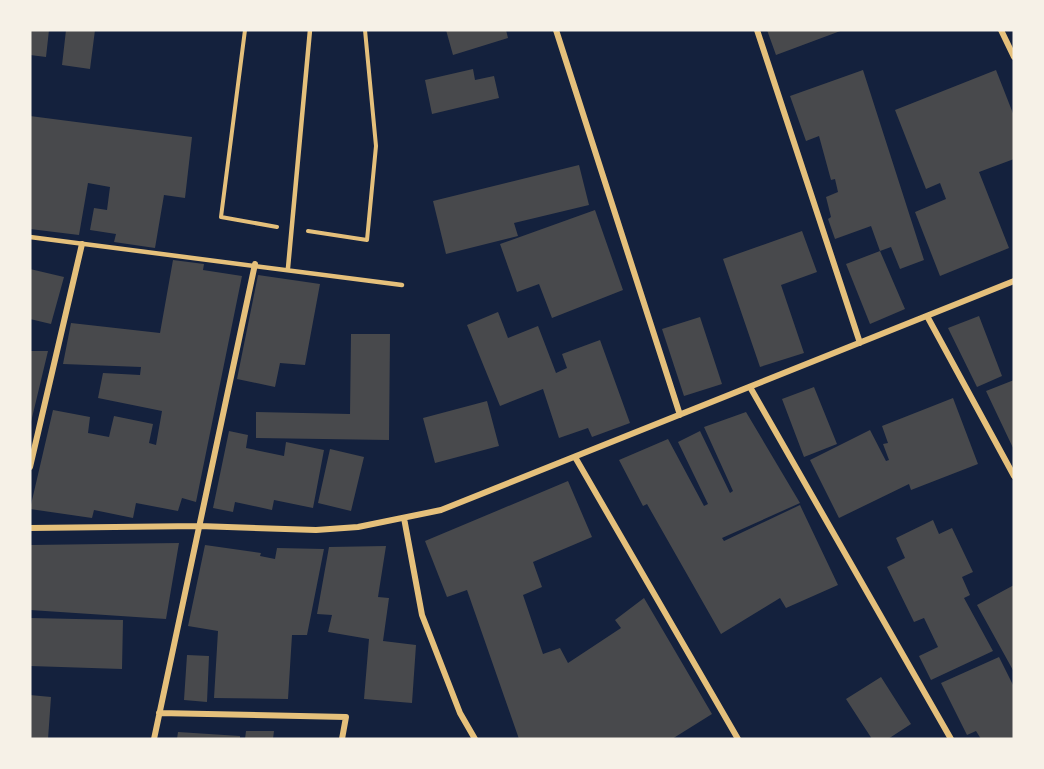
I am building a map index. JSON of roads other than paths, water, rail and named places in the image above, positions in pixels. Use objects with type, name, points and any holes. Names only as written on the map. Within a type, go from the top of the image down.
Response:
[{"type":"street","points":[[556,30],[680,415]]},
{"type":"street","points":[[757,30],[860,343]]},
{"type":"street","points":[[1001,30],[1014,57]]},
{"type":"street","points":[[30,467],[82,244]]},
{"type":"street","points":[[154,739],[255,264]]},
{"type":"street","points":[[30,528],[199,526],[316,530],[358,527],[441,510],[1014,281]]},
{"type":"street","points":[[927,316],[1014,476]]},
{"type":"street","points":[[750,387],[951,739]]},
{"type":"street","points":[[574,457],[738,739]]},
{"type":"street","points":[[404,518],[422,615],[460,713],[475,739]]},
{"type":"street","points":[[159,713],[346,717],[342,739]]},
{"type":"lane","points":[[288,268],[310,30]]},
{"type":"lane","points":[[30,237],[288,268],[402,285]]}]
